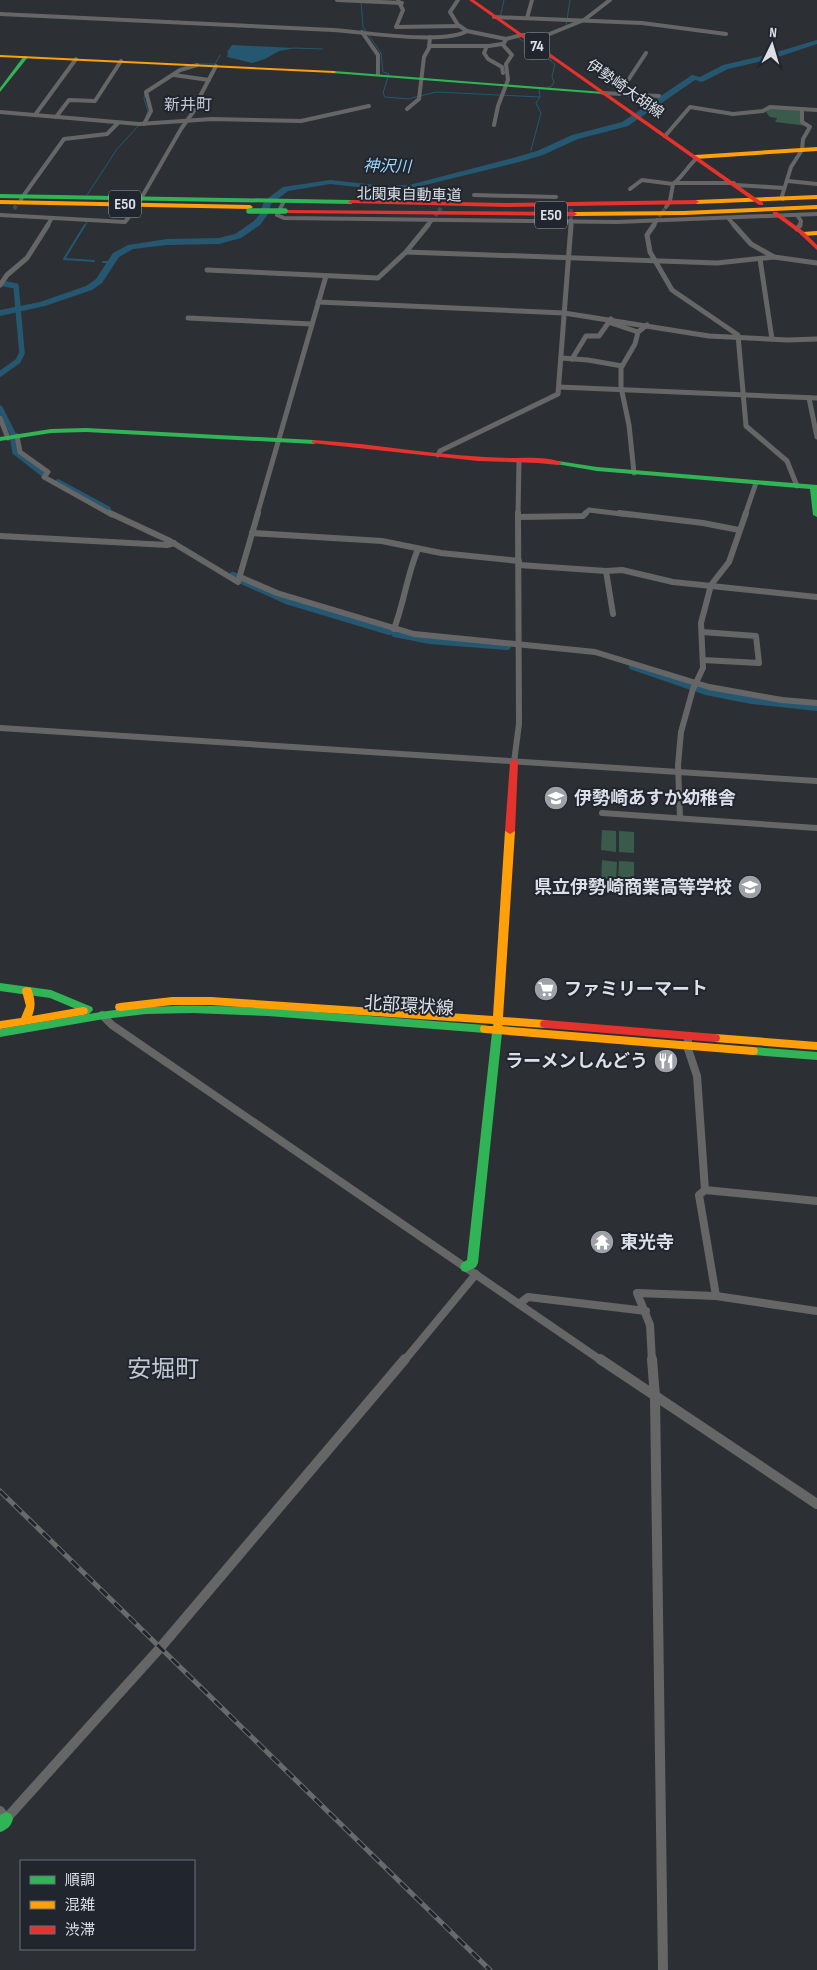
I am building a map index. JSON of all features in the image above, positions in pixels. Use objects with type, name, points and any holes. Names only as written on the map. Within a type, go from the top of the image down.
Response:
[{"type":"main road","name":"伊勢崎大胡線","points":[[470,0],[735,184],[758,202]]},
{"type":"main road","points":[[0,56],[378,74],[603,94]]},
{"type":"main road","points":[[0,90],[26,57]]},
{"type":"main road","points":[[696,157],[817,149]]},
{"type":"main road","points":[[0,196],[140,200],[260,200],[283,205],[571,207],[758,202],[784,193],[817,197]]},
{"type":"main road","name":"北関東自動車道","points":[[0,204],[249,209],[283,205],[579,212],[817,205]]},
{"type":"main road","points":[[778,215],[800,231],[817,248]]},
{"type":"main road","points":[[800,231],[817,232]]},
{"type":"main road","points":[[9,438],[76,430],[388,446],[480,459],[559,462],[634,473],[708,477],[815,487],[817,515]]},
{"type":"main road","points":[[471,1271],[499,1025],[514,762]]},
{"type":"main road","points":[[0,987],[51,994],[102,1016]]},
{"type":"main road","points":[[25,1019],[32,1008],[31,998],[27,991]]},
{"type":"main road","name":"北部環状線","points":[[0,1025],[25,1019],[89,1010],[172,1001],[211,1001],[688,1041],[817,1056]]},
{"type":"main road","name":"北部環状線","points":[[0,1033],[102,1016],[167,1009],[217,1009],[499,1025]]},
{"type":"main road","name":"北部環状線","points":[[688,1041],[817,1046]]},
{"type":"street","points":[[337,0],[400,2],[404,11],[396,26],[420,28],[459,26]]},
{"type":"street","points":[[458,0],[450,12],[459,26],[467,31],[506,39],[521,35],[546,35],[584,20],[610,0]]},
{"type":"street","points":[[527,18],[532,0]]},
{"type":"street","points":[[0,14],[430,37],[459,36],[467,31]]},
{"type":"street","points":[[494,17],[642,23],[726,34]]},
{"type":"street","points":[[418,36],[420,28]]},
{"type":"street","points":[[362,32],[374,47],[379,58],[378,74]]},
{"type":"street","points":[[407,109],[419,99],[424,54],[429,46],[430,37]]},
{"type":"street","points":[[429,46],[487,46],[502,44],[506,39]]},
{"type":"street","points":[[502,44],[512,56],[506,64],[508,80],[502,85]]},
{"type":"street","points":[[487,46],[484,53],[488,59],[502,68],[503,79],[494,125]]},
{"type":"street","points":[[619,94],[646,53]]},
{"type":"street","points":[[35,115],[76,60]]},
{"type":"street","points":[[56,117],[69,100],[95,100],[121,61]]},
{"type":"street","points":[[144,124],[151,111],[146,92],[180,70],[197,65]]},
{"type":"street","points":[[140,200],[181,129],[189,120],[216,66]]},
{"type":"street","points":[[174,75],[209,80]]},
{"type":"street","points":[[603,94],[659,96]]},
{"type":"street","points":[[0,112],[144,124],[189,120],[301,121],[369,106]]},
{"type":"street","points":[[665,136],[690,107],[732,114],[764,111],[770,107],[817,110]]},
{"type":"street","points":[[802,110],[802,122],[810,127],[817,127]]},
{"type":"street","points":[[22,198],[64,139],[106,134],[118,123]]},
{"type":"street","points":[[630,189],[642,180],[673,183],[735,184],[784,193],[791,167],[802,150],[803,139],[810,127]]},
{"type":"street","points":[[667,205],[673,183],[684,175],[696,157]]},
{"type":"street","points":[[788,181],[817,184]]},
{"type":"street","points":[[474,195],[556,198]]},
{"type":"street","points":[[283,205],[277,215],[284,218],[431,221],[730,219],[817,214]]},
{"type":"street","points":[[10,216],[14,209]]},
{"type":"street","points":[[0,215],[125,222],[133,212]]},
{"type":"street","points":[[797,215],[801,227],[800,231]]},
{"type":"street","points":[[207,270],[380,277],[406,252],[435,216]]},
{"type":"street","points":[[1,284],[26,258],[52,218]]},
{"type":"street","points":[[657,219],[648,230],[648,248],[675,293],[734,331],[739,338],[746,426],[787,461],[797,486]]},
{"type":"street","points":[[730,219],[751,244],[774,257]]},
{"type":"street","points":[[438,454],[440,451],[556,396],[559,387],[571,220]]},
{"type":"street","points":[[406,252],[722,263],[774,257],[817,263]]},
{"type":"street","points":[[760,259],[772,340]]},
{"type":"street","points":[[800,260],[817,259]]},
{"type":"street","points":[[239,578],[326,276]]},
{"type":"street","points":[[318,302],[564,313],[610,321],[647,324],[690,334],[772,340],[817,339]]},
{"type":"street","points":[[188,318],[312,324]]},
{"type":"street","points":[[610,321],[638,332]]},
{"type":"street","points":[[572,359],[586,336],[599,336],[610,321]]},
{"type":"street","points":[[634,473],[629,425],[621,389],[622,366],[638,332],[647,324]]},
{"type":"street","points":[[561,358],[622,366]]},
{"type":"street","points":[[559,387],[817,398]]},
{"type":"street","points":[[809,398],[817,437]]},
{"type":"street","points":[[0,418],[9,438],[20,452],[48,472],[44,478],[111,514],[174,543],[236,581],[239,578],[277,593],[394,629],[428,636],[596,652],[696,684],[729,691],[817,704]]},
{"type":"street","points":[[514,762],[519,724],[519,461]]},
{"type":"street","points":[[680,818],[678,772],[681,732],[693,689],[703,668],[701,623],[711,586],[729,562],[756,482]]},
{"type":"street","points":[[518,517],[585,515],[586,511],[589,510],[702,523],[739,530]]},
{"type":"street","points":[[252,533],[382,541],[441,553],[606,571],[615,568],[672,582],[817,597]]},
{"type":"street","points":[[0,536],[167,545],[174,543]]},
{"type":"street","points":[[394,629],[401,610],[409,570],[418,549]]},
{"type":"street","points":[[606,571],[613,614]]},
{"type":"street","points":[[702,632],[756,636],[759,663],[703,660]]},
{"type":"street","points":[[0,728],[817,781]]},
{"type":"street","points":[[602,813],[817,828]]},
{"type":"street","points":[[102,1016],[112,1025],[655,1397],[817,1504]]},
{"type":"street","points":[[688,1041],[696,1076],[705,1190]]},
{"type":"street","points":[[716,1296],[699,1195],[705,1190],[817,1201]]},
{"type":"street","points":[[2,1818],[160,1648],[337,1441],[471,1271]]},
{"type":"street","points":[[663,1970],[655,1397],[650,1325],[638,1293],[716,1296],[817,1311]]},
{"type":"street","points":[[519,1304],[528,1296],[646,1311]]},
{"type":"green space","points":[[771,107],[801,111],[802,122],[808,126],[775,122],[777,118],[770,117],[766,112]]},
{"type":"green space","points":[[602,830],[616,831],[616,852],[601,850]]},
{"type":"green space","points":[[619,831],[634,832],[634,853],[619,852]]},
{"type":"green space","points":[[602,860],[617,862],[616,883],[601,882]]},
{"type":"green space","points":[[619,861],[634,862],[634,884],[618,882]]},
{"type":"water","points":[[232,45],[296,48],[279,51],[265,59],[252,63],[227,57],[227,52]]},
{"type":"waterway","points":[[500,18],[504,0]]},
{"type":"waterway","points":[[564,27],[566,26],[570,0]]},
{"type":"waterway","points":[[361,1],[363,27],[381,53],[383,72],[389,74],[383,93],[385,97],[408,99],[436,92],[540,97]]},
{"type":"waterway","points":[[533,35],[534,38],[531,40],[550,53],[551,61]]},
{"type":"waterway","points":[[517,37],[551,61]]},
{"type":"waterway","name":"神沢川","points":[[0,313],[42,304],[89,288],[99,281],[116,255],[131,247],[167,242],[219,241],[238,236],[257,223],[264,214],[267,203],[286,189],[330,182],[385,188],[409,187],[516,160],[540,153],[575,137],[625,124],[695,77],[699,80],[726,67],[772,56],[817,42]]},
{"type":"waterway","points":[[293,48],[322,49]]},
{"type":"waterway","points":[[197,64],[215,64],[220,55]]},
{"type":"waterway","points":[[548,87],[551,87],[554,82],[552,77],[555,64],[551,61]]},
{"type":"waterway","points":[[540,97],[539,90],[542,87]]},
{"type":"waterway","points":[[145,92],[144,99],[148,111],[146,116]]},
{"type":"waterway","points":[[531,150],[541,113],[536,103],[540,97]]},
{"type":"waterway","points":[[87,195],[117,149],[139,125]]},
{"type":"waterway","points":[[84,221],[87,222],[85,226]]},
{"type":"waterway","points":[[85,225],[64,259],[94,261]]},
{"type":"waterway","name":"神沢川","points":[[103,262],[112,262]]},
{"type":"waterway","points":[[0,283],[16,286],[22,353],[18,361],[0,374]]},
{"type":"waterway","points":[[0,408],[13,434]]},
{"type":"waterway","points":[[13,440],[15,452],[42,473]]},
{"type":"waterway","points":[[58,482],[108,509]]},
{"type":"waterway","points":[[233,576],[289,601],[389,631]]},
{"type":"waterway","points":[[395,633],[430,640],[507,646]]},
{"type":"waterway","points":[[633,666],[706,691],[752,700],[817,707]]},
{"type":"tunnel","points":[[14,209],[21,199]]},
{"type":"tunnel","points":[[659,217],[666,207]]},
{"type":"tunnel","points":[[435,216],[441,208]]},
{"type":"tunnel","points":[[571,209],[571,218]]},
{"type":"railway","points":[[0,1491],[490,1970]]},
{"type":"traffic: fast","points":[[0,91],[26,57]]},
{"type":"traffic: fast","points":[[334,72],[603,93]]},
{"type":"traffic: fast","points":[[0,196],[351,202]]},
{"type":"traffic: fast","points":[[249,211],[285,211]]},
{"type":"traffic: fast","points":[[0,439],[51,431],[86,430],[314,442]]},
{"type":"traffic: fast","points":[[558,463],[597,469],[817,487]]},
{"type":"traffic: fast","points":[[813,487],[817,515]]},
{"type":"traffic: fast","points":[[0,987],[51,994],[88,1010]]},
{"type":"traffic: fast","points":[[0,1033],[104,1015],[146,1010],[192,1009],[268,1012],[485,1029]]},
{"type":"traffic: fast","points":[[466,1267],[472,1263],[498,1023]]},
{"type":"traffic: fast","points":[[753,1051],[817,1056]]},
{"type":"traffic: fast","points":[[0,1825],[6,1819]]},
{"type":"traffic: slow","points":[[0,56],[334,72]]},
{"type":"traffic: slow","points":[[695,157],[817,149]]},
{"type":"traffic: slow","points":[[696,202],[817,197]]},
{"type":"traffic: slow","points":[[0,202],[250,207]]},
{"type":"traffic: slow","points":[[574,214],[684,213],[817,207]]},
{"type":"traffic: slow","points":[[803,234],[817,233]]},
{"type":"traffic: slow","points":[[498,1023],[510,831]]},
{"type":"traffic: slow","points":[[25,1019],[31,1006],[27,991]]},
{"type":"traffic: slow","points":[[120,1007],[172,1001],[211,1001],[545,1024]]},
{"type":"traffic: slow","points":[[0,1025],[83,1011]]},
{"type":"traffic: slow","points":[[485,1029],[753,1051]]},
{"type":"traffic: slow","points":[[715,1038],[817,1046]]},
{"type":"traffic: jam","points":[[471,0],[761,204]]},
{"type":"traffic: jam","points":[[351,202],[505,205],[696,202]]},
{"type":"traffic: jam","points":[[285,211],[574,214]]},
{"type":"traffic: jam","points":[[775,213],[801,232],[817,248]]},
{"type":"traffic: jam","points":[[314,442],[478,459],[558,463]]},
{"type":"traffic: jam","points":[[510,831],[514,762]]},
{"type":"traffic: jam","points":[[545,1024],[715,1038]]},
{"type":"place","name":"伊勢崎あすか幼稚舎","points":[[556,798]]},
{"type":"place","name":"県立伊勢崎商業高等学校","points":[[750,887]]},
{"type":"place","name":"ファミリーマート","points":[[546,989]]},
{"type":"place","name":"ラーメンしんどう","points":[[666,1061]]},
{"type":"place","name":"東光寺","points":[[602,1242]]},
{"type":"district","name":"新井町","points":[[188,105]]},
{"type":"district","name":"安堀町","points":[[163,1369]]}]
